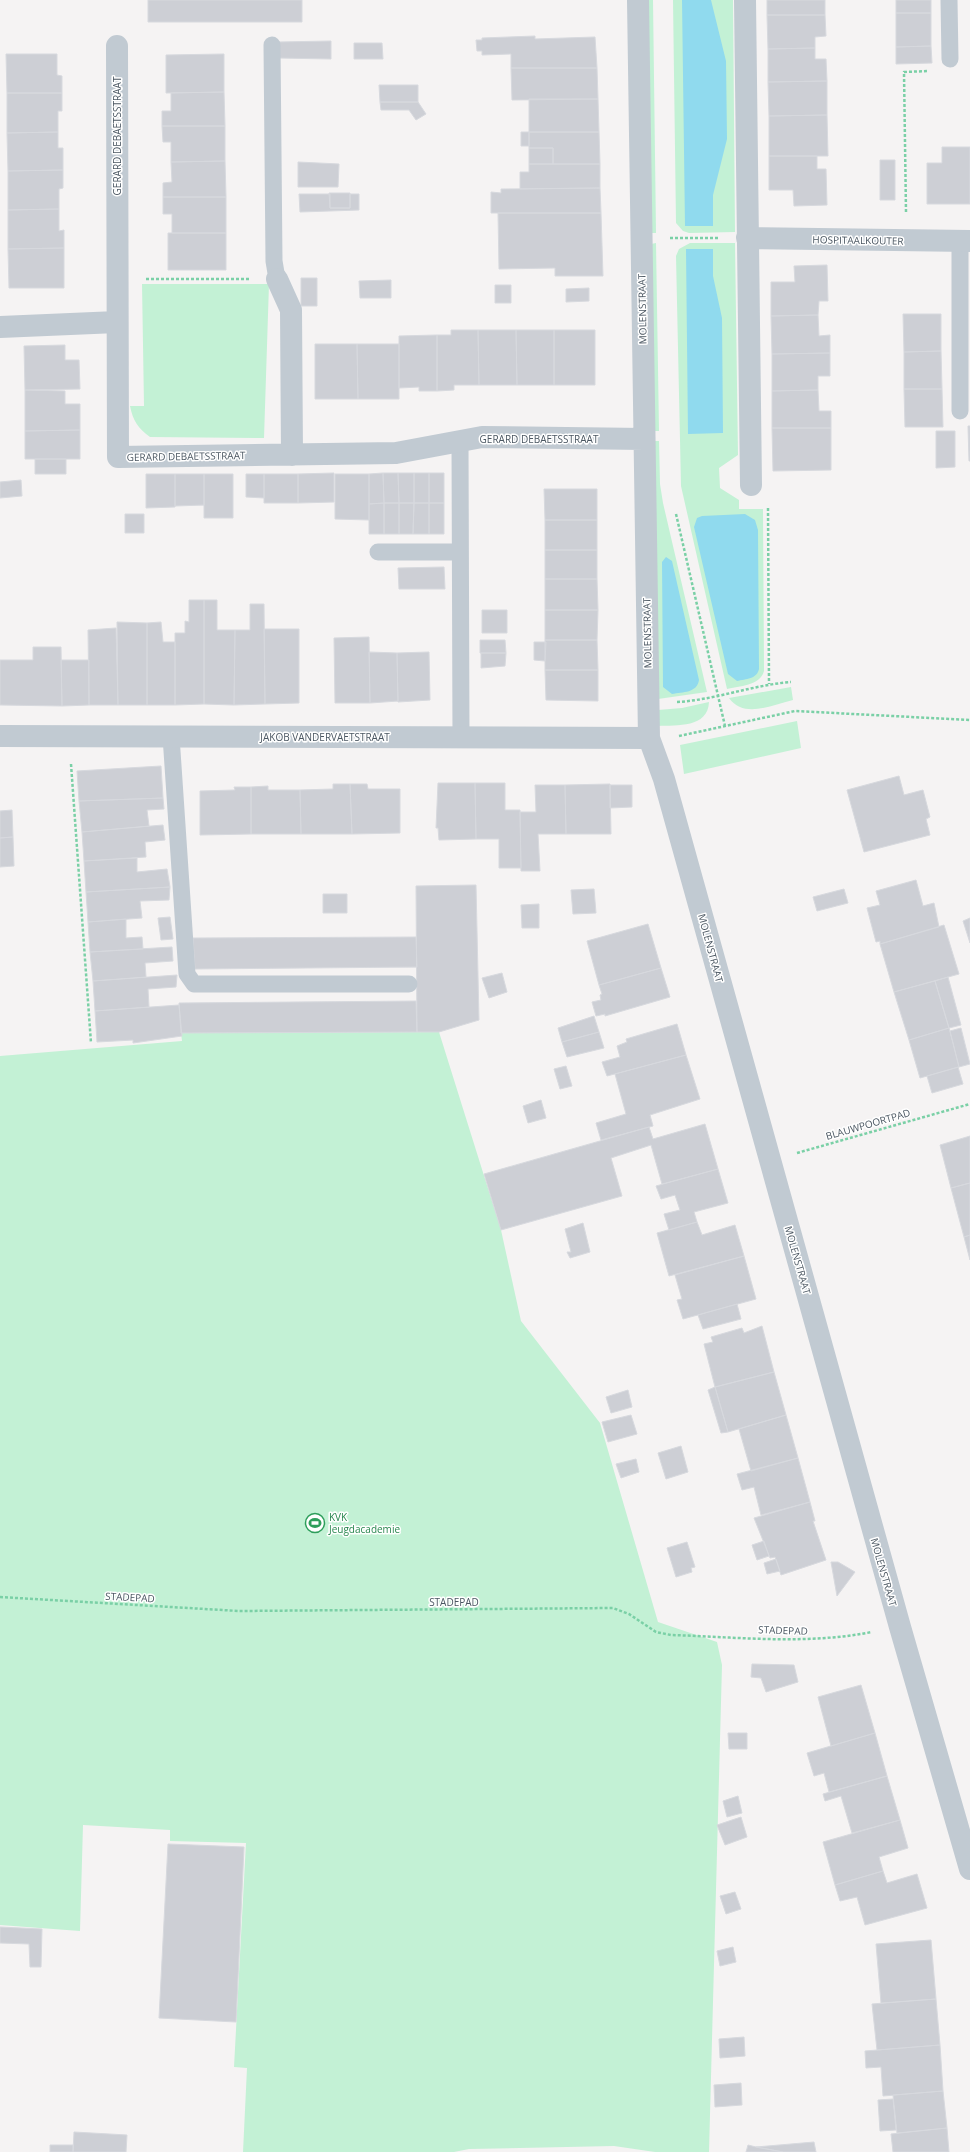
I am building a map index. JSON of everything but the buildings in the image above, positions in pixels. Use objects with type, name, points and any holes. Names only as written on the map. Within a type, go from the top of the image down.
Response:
[{"type":"street","name":"MOLENSTRAAT","points":[[638,0],[649,738],[664,779],[900,1627],[970,1869]]},
{"type":"street","points":[[746,0],[747,238],[751,485]]},
{"type":"street","name":"GERARD DEBAETSSTRAAT","points":[[117,46],[118,457],[396,453],[482,437],[644,439]]},
{"type":"street","name":"HOSPITAALKOUTER","points":[[747,238],[965,241]]},
{"type":"street","points":[[277,279],[291,310],[292,455]]},
{"type":"street","points":[[0,327],[117,322]]},
{"type":"street","name":"JAKOB VANDERVAETSTRAAT","points":[[0,736],[649,738]]},
{"type":"lane","points":[[950,0],[950,59]]},
{"type":"lane","points":[[272,45],[274,260],[277,279]]},
{"type":"lane","points":[[960,411],[965,241]]},
{"type":"lane","points":[[460,442],[461,738]]},
{"type":"lane","points":[[378,552],[460,552]]},
{"type":"lane","points":[[171,736],[187,974],[194,984],[409,984]]},
{"type":"path","points":[[906,240],[904,72],[933,70],[950,59]]},
{"type":"path","points":[[641,238],[747,238]]},
{"type":"path","points":[[117,279],[277,279]]},
{"type":"path","points":[[751,485],[768,509],[769,684]]},
{"type":"path","points":[[675,509],[725,726]]},
{"type":"path","points":[[648,705],[692,701],[769,684],[791,682]]},
{"type":"path","points":[[649,738],[680,736],[795,711],[970,720]]},
{"type":"path","points":[[71,736],[91,1043]]},
{"type":"path","name":"BLAUWPOORTPAD","points":[[770,1160],[970,1104]]},
{"type":"path","name":"STADEPAD","points":[[0,1597],[240,1611],[613,1608],[629,1614],[656,1632],[671,1635],[811,1639],[852,1636],[900,1627]]},
{"type":"green space","points":[[648,0],[653,0],[656,233],[651,233]]},
{"type":"green space","points":[[673,0],[733,0],[735,232],[689,233],[683,231],[676,223]]},
{"type":"green space","points":[[656,243],[659,431],[654,431],[651,244]]},
{"type":"green space","points":[[690,243],[735,243],[738,455],[719,468],[720,488],[739,500],[739,509],[763,509],[764,671],[762,676],[754,682],[727,689],[681,486],[676,256],[679,249]]},
{"type":"green space","points":[[142,284],[269,284],[264,438],[150,437],[139,427],[134,420],[130,406],[144,406]]},
{"type":"green space","points":[[654,441],[659,441],[660,484],[663,503],[707,692],[658,699]]},
{"type":"green space","points":[[791,687],[793,700],[759,709],[742,708],[729,698]]},
{"type":"green space","points":[[709,702],[703,717],[697,721],[682,725],[658,726],[658,710],[682,708]]},
{"type":"green space","points":[[797,721],[801,748],[684,774],[680,745]]},
{"type":"green space","name":"KVK Jeugdacademie","points":[[439,1032],[501,1230],[521,1321],[600,1423],[658,1622],[717,1642],[722,1665],[709,2152],[655,2152],[614,2146],[469,2149],[454,2152],[243,2152],[247,2068],[234,2067],[246,1843],[170,1841],[170,1830],[83,1825],[80,1931],[0,1925],[0,1056],[182,1041],[181,1033]]},
{"type":"water","points":[[682,0],[711,0],[726,61],[727,139],[713,195],[713,226],[685,226]]},
{"type":"water","points":[[686,249],[713,249],[713,276],[722,318],[723,433],[688,434]]},
{"type":"water","points":[[745,514],[755,520],[758,530],[759,669],[754,677],[737,681],[728,674],[694,527],[697,518],[702,516]]},
{"type":"water","points":[[666,557],[672,561],[699,680],[698,684],[692,690],[672,694],[663,687],[662,562]]},
{"type":"place","name":"KVK Jeugdacademie","points":[[315,1523]]}]
